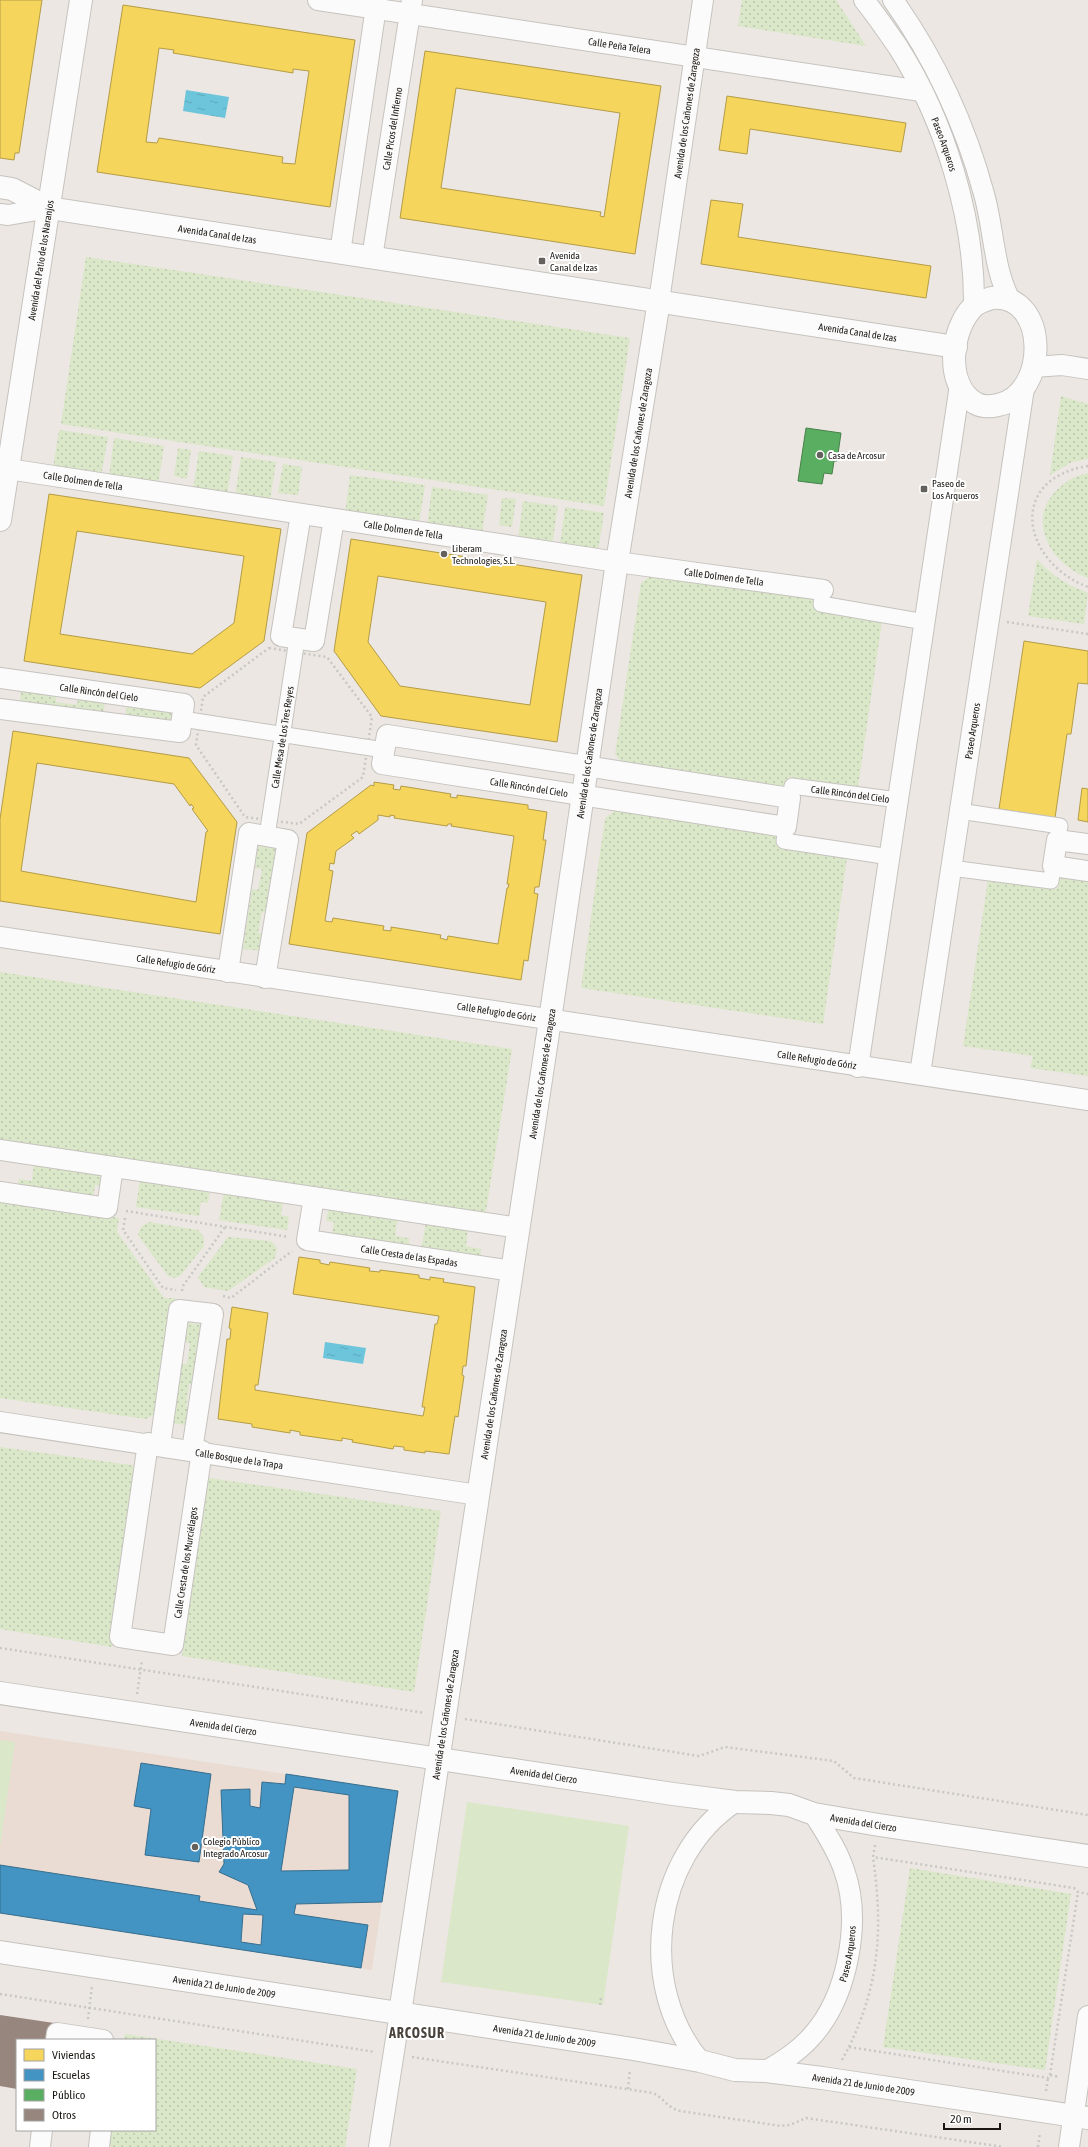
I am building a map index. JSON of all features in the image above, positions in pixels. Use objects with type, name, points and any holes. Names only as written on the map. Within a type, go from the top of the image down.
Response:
[{"type":"street","name":"Avenida del Patio de los Naranjos","points":[[0,520],[81,0]]},
{"type":"street","name":"Calle Peña Telera","points":[[318,0],[411,7],[694,56],[921,91]]},
{"type":"street","name":"Avenida de los Cañones de Zaragoza","points":[[379,2147],[519,1228],[616,562],[659,301],[703,0]]},
{"type":"street","name":"Paseo Arqueros","points":[[864,0],[898,48],[921,91],[938,128],[961,196],[973,266],[974,306]]},
{"type":"street","points":[[893,0],[915,31],[935,65],[961,125],[984,193],[1000,276],[1010,300],[1026,313],[1032,324],[1035,340],[1033,367],[1024,388],[1017,397],[1006,403],[984,406],[969,399],[960,385],[955,368],[956,347],[962,323],[974,306],[992,298],[1010,300]]},
{"type":"street","points":[[340,253],[376,4]]},
{"type":"street","name":"Calle Picos del Infierno","points":[[372,258],[411,7]]},
{"type":"street","points":[[0,187],[18,191],[49,208]]},
{"type":"street","name":"Avenida Canal de Izas","points":[[0,214],[8,215],[49,208],[956,347]]},
{"type":"street","points":[[1033,367],[1062,365],[1088,369]]},
{"type":"street","points":[[858,1067],[960,385]]},
{"type":"street","name":"Paseo Arqueros","points":[[920,1074],[1024,388]]},
{"type":"street","name":"Calle Dolmen de Tella","points":[[8,469],[616,562],[823,590],[821,604],[925,622]]},
{"type":"street","points":[[301,514],[281,636],[297,639],[314,641],[334,519]]},
{"type":"street","name":"Calle Mesa de Los Tres Reyes","points":[[267,836],[297,639]]},
{"type":"street","name":"Calle Rincón del Cielo","points":[[0,678],[184,704],[182,719]]},
{"type":"street","points":[[0,709],[180,732],[182,719],[384,750],[387,735],[790,798],[784,841],[890,857]]},
{"type":"street","name":"Calle Rincón del Cielo","points":[[384,750],[382,764],[786,827]]},
{"type":"street","name":"Calle Rincón del Cielo","points":[[790,798],[792,786],[898,800]]},
{"type":"street","points":[[951,868],[1051,881],[1060,826],[959,811]]},
{"type":"street","points":[[228,972],[249,833],[288,840],[265,978]]},
{"type":"street","points":[[1057,840],[1088,844]]},
{"type":"street","points":[[1053,866],[1088,871]]},
{"type":"street","name":"Calle Refugio de Góriz","points":[[0,937],[858,1067],[920,1074],[1088,1100]]},
{"type":"street","points":[[0,1150],[519,1228]]},
{"type":"street","points":[[0,1192],[116,1210],[113,1167]]},
{"type":"street","points":[[307,1240],[314,1197]]},
{"type":"street","name":"Calle Cresta de las Espadas","points":[[307,1240],[512,1271]]},
{"type":"street","name":"Calle Cresta de los Murciélagos","points":[[181,1300],[213,1314],[173,1645],[120,1637],[154,1444],[181,1300]]},
{"type":"street","name":"Calle Bosque de la Trapa","points":[[0,1422],[197,1450],[478,1494]]},
{"type":"street","name":"Avenida del Cierzo","points":[[0,1693],[735,1802],[789,1805],[814,1814],[1088,1856]]},
{"type":"street","points":[[700,2061],[682,2036],[668,2003],[663,1983],[661,1959],[662,1933],[666,1904],[682,1862],[703,1830],[720,1813],[735,1802]]},
{"type":"street","name":"Paseo Arqueros","points":[[766,2070],[799,2050],[823,2022],[834,2001],[845,1974],[849,1952],[852,1917],[845,1871],[835,1847],[814,1814]]},
{"type":"street","name":"Avenida 21 de Junio de 2009","points":[[0,1952],[400,2012],[700,2061],[735,2070],[766,2070],[1081,2116]]},
{"type":"street","points":[[1068,2147],[1081,2116],[1079,2079],[1088,2016]]},
{"type":"street","points":[[56,2039],[57,2033],[94,2039]]},
{"type":"street","points":[[40,2147],[42,2131]]},
{"type":"street","points":[[99,2147],[101,2131]]},
{"type":"path","points":[[1088,466],[1065,473],[1041,490],[1036,499],[1032,513],[1032,527],[1037,543],[1059,571],[1088,587]]},
{"type":"path","points":[[988,620],[1088,634]]},
{"type":"path","points":[[181,1300],[162,1288],[123,1230],[116,1210],[307,1240]]},
{"type":"path","points":[[181,1300],[183,1286],[225,1227]]},
{"type":"path","points":[[217,1296],[230,1298],[307,1240]]},
{"type":"path","points":[[181,1300],[189,1292]]},
{"type":"path","points":[[134,1713],[145,1641]]},
{"type":"path","points":[[0,1648],[699,1756],[725,1747],[834,1761],[854,1778],[1088,1815]]},
{"type":"path","points":[[838,2080],[840,2064],[850,2048],[860,2024],[876,1967],[879,1932],[878,1891],[873,1857],[879,1825]]},
{"type":"path","points":[[873,1857],[1074,1888],[1078,1892],[1088,1894]]},
{"type":"path","points":[[1050,2075],[1078,1892]]},
{"type":"path","points":[[94,2039],[89,2007],[95,1967]]},
{"type":"path","points":[[0,1994],[394,2055],[653,2093],[662,2098],[668,2108],[680,2111],[781,2126],[790,2125],[799,2119],[806,2118],[1004,2147]]},
{"type":"path","points":[[600,2005],[601,1997]]},
{"type":"path","points":[[850,2048],[1048,2078],[1050,2075],[1079,2079]]},
{"type":"shaded area","name":"Colegio Público Integrado Arcosur","points":[[0,1731],[398,1791],[372,1970],[0,1913]]},
{"type":"green space","points":[[742,0],[836,0],[866,46],[738,26]]},
{"type":"green space","points":[[86,257],[630,338],[604,506],[61,424]]},
{"type":"green space","points":[[1061,396],[1088,404],[1088,459],[1072,462],[1050,475]]},
{"type":"green space","points":[[59,430],[108,437],[101,476],[53,468]]},
{"type":"green space","points":[[114,438],[164,446],[158,485],[109,477]]},
{"type":"green space","points":[[178,448],[191,450],[187,479],[174,476]]},
{"type":"green space","points":[[199,451],[233,456],[227,495],[193,490]]},
{"type":"green space","points":[[241,457],[276,462],[270,501],[235,496]]},
{"type":"green space","points":[[283,464],[302,467],[298,495],[278,493]]},
{"type":"green space","points":[[1088,473],[1088,578],[1073,570],[1060,560],[1051,548],[1045,534],[1043,520],[1046,506],[1054,493],[1070,480]]},
{"type":"green space","points":[[350,475],[425,485],[419,524],[345,513]]},
{"type":"green space","points":[[432,487],[488,495],[482,533],[427,525]]},
{"type":"green space","points":[[502,498],[516,499],[512,527],[499,525]]},
{"type":"green space","points":[[523,501],[558,506],[552,545],[518,540]]},
{"type":"green space","points":[[565,507],[604,513],[598,551],[560,545]]},
{"type":"green space","points":[[1037,559],[1042,565],[1060,579],[1088,593],[1084,624],[1028,616]]},
{"type":"green space","points":[[654,573],[815,598],[815,610],[882,621],[858,787],[789,777],[786,791],[625,766],[615,754],[641,583]]},
{"type":"green space","points":[[21,690],[56,695],[56,702],[77,705],[78,699],[105,703],[103,715],[20,703]]},
{"type":"green space","points":[[127,706],[174,713],[172,726],[125,719]]},
{"type":"green space","points":[[619,808],[780,833],[778,847],[847,858],[823,1024],[581,988],[605,818]]},
{"type":"green space","points":[[258,846],[278,849],[269,913],[262,912],[258,933],[265,934],[262,951],[243,949],[252,889],[258,890],[262,869],[255,868]]},
{"type":"green space","points":[[1060,876],[1088,880],[1088,1076],[1030,1068],[1033,1056],[963,1046],[988,880],[1057,889]]},
{"type":"green space","points":[[0,972],[512,1049],[485,1217],[0,1143]]},
{"type":"green space","points":[[34,1162],[104,1173],[102,1186],[95,1185],[93,1199],[17,1188],[19,1179],[32,1181]]},
{"type":"green space","points":[[140,1179],[210,1190],[208,1203],[201,1202],[199,1216],[136,1207]]},
{"type":"green space","points":[[224,1192],[283,1201],[281,1215],[289,1217],[287,1230],[219,1220]]},
{"type":"green space","points":[[0,1200],[119,1218],[117,1232],[164,1298],[175,1298],[159,1411],[146,1419],[0,1398]]},
{"type":"green space","points":[[329,1206],[398,1217],[395,1236],[409,1238],[409,1247],[332,1234],[334,1222],[326,1221]]},
{"type":"green space","points":[[149,1222],[198,1230],[204,1237],[204,1246],[181,1275],[175,1278],[168,1276],[138,1235],[141,1227]]},
{"type":"green space","points":[[426,1222],[468,1228],[466,1246],[481,1249],[480,1258],[421,1250]]},
{"type":"green space","points":[[228,1237],[271,1241],[277,1248],[275,1258],[228,1291],[204,1287],[198,1277]]},
{"type":"green space","points":[[187,1323],[205,1325],[196,1384],[189,1384],[186,1406],[193,1407],[191,1426],[172,1423],[181,1363],[187,1364],[190,1343],[184,1342]]},
{"type":"green space","points":[[0,1447],[138,1466],[112,1647],[0,1629]]},
{"type":"green space","points":[[209,1478],[441,1511],[414,1692],[182,1656]]},
{"type":"green space","points":[[0,1740],[15,1742],[0,1848]]},
{"type":"green space","points":[[467,1802],[629,1826],[603,2005],[441,1982]]},
{"type":"green space","points":[[910,1868],[1071,1894],[1045,2070],[883,2047]]},
{"type":"green space","points":[[125,2034],[357,2069],[345,2147],[107,2147],[110,2131],[156,2131],[156,2039],[124,2039]]},
{"type":"water","points":[[186,90],[229,97],[225,118],[183,111]]},
{"type":"water","points":[[325,1342],[366,1348],[363,1364],[323,1358]]},
{"type":"building: Viviendas","points":[[0,0],[42,0],[19,153],[15,153],[14,160],[0,158]]},
{"type":"building: Viviendas","points":[[123,5],[355,40],[330,207],[97,172]],"holes":[[[159,48],[174,50],[173,53],[293,73],[293,69],[309,71],[295,164],[282,163],[283,157],[159,138],[157,143],[146,142]]]},
{"type":"building: Viviendas","points":[[425,51],[661,86],[635,254],[400,218]],"holes":[[[456,88],[620,113],[604,217],[600,216],[601,212],[441,188]]]},
{"type":"building: Viviendas","points":[[727,96],[906,123],[901,152],[750,129],[747,154],[719,150]]},
{"type":"building: Viviendas","points":[[711,200],[743,204],[738,237],[931,266],[926,298],[701,264]]},
{"type":"building: Viviendas","points":[[49,494],[281,529],[264,641],[200,688],[24,661]],"holes":[[[77,531],[244,556],[234,623],[192,654],[60,634]]]},
{"type":"building: Viviendas","points":[[351,539],[582,575],[557,742],[381,716],[334,651]],"holes":[[[378,576],[546,602],[530,705],[400,686],[368,642]]]},
{"type":"building: Viviendas","points":[[1024,641],[1088,651],[1088,684],[1078,683],[1071,734],[1067,734],[1055,818],[999,809]]},
{"type":"building: Viviendas","points":[[13,731],[189,758],[237,822],[220,934],[0,901],[0,819]],"holes":[[[37,763],[174,784],[190,806],[191,804],[194,808],[192,809],[208,831],[206,832],[196,902],[21,871]]]},
{"type":"building: Viviendas","points":[[374,782],[394,785],[393,789],[400,790],[401,786],[451,794],[450,797],[457,798],[457,795],[528,805],[528,809],[547,812],[543,840],[546,840],[539,887],[535,887],[534,893],[538,894],[528,961],[524,960],[521,980],[289,944],[307,833],[371,785],[374,786]],"holes":[[[378,815],[390,817],[390,815],[395,816],[394,818],[447,826],[448,824],[452,824],[451,826],[514,836],[507,884],[509,884],[507,888],[498,944],[448,936],[447,940],[440,938],[441,935],[391,927],[391,931],[383,930],[384,926],[333,918],[332,922],[325,921],[333,871],[329,870],[330,863],[334,864],[336,851],[354,838],[351,835],[357,831],[359,834],[378,820]]]},
{"type":"building: Viviendas","points":[[1082,788],[1088,789],[1088,822],[1078,820]]},
{"type":"building: Viviendas","points":[[299,1257],[320,1260],[320,1263],[329,1265],[330,1262],[370,1268],[369,1271],[380,1272],[380,1270],[419,1275],[419,1278],[430,1280],[430,1277],[444,1279],[443,1282],[475,1287],[466,1366],[463,1366],[462,1375],[464,1376],[458,1417],[455,1416],[449,1454],[404,1450],[404,1447],[394,1446],[393,1449],[352,1442],[353,1440],[342,1438],[342,1441],[300,1435],[300,1432],[290,1430],[290,1433],[252,1427],[252,1424],[218,1419],[227,1339],[230,1339],[231,1329],[229,1328],[232,1307],[268,1313],[258,1385],[255,1385],[255,1390],[423,1416],[425,1407],[422,1407],[435,1324],[437,1324],[439,1316],[293,1294]]},
{"type":"building: Escuelas","points":[[141,1763],[211,1774],[199,1862],[145,1855],[151,1809],[134,1806]]},
{"type":"building: Escuelas","points":[[286,1774],[398,1791],[382,1902],[296,1904],[294,1914],[368,1925],[361,1968],[0,1913],[0,1865],[200,1896],[199,1901],[257,1910],[248,1885],[219,1872],[224,1864],[221,1790],[250,1789],[250,1806],[260,1808],[262,1782],[285,1784]],"holes":[[[294,1787],[349,1795],[349,1870],[281,1871]],[[243,1914],[263,1915],[261,1945],[241,1942]]]},
{"type":"building: Público","name":"Casa de Arcosur","points":[[806,428],[841,433],[837,461],[834,461],[832,474],[824,473],[822,484],[798,481]]},
{"type":"building: Otros","points":[[0,2015],[54,2023],[52,2039],[16,2039],[16,2089],[0,2086]]},
{"type":"place","name":"Avenida Canal de Izas","points":[[542,261]]},
{"type":"place","name":"Casa de Arcosur","points":[[820,455]]},
{"type":"place","name":"Paseo de Los Arqueros","points":[[924,489]]},
{"type":"place","name":"Liberam Technologies, S.L.","points":[[444,554]]},
{"type":"place","name":"Colegio Público Integrado Arcosur","points":[[195,1847]]},
{"type":"district","name":"ARCOSUR","points":[[417,2033]]}]
